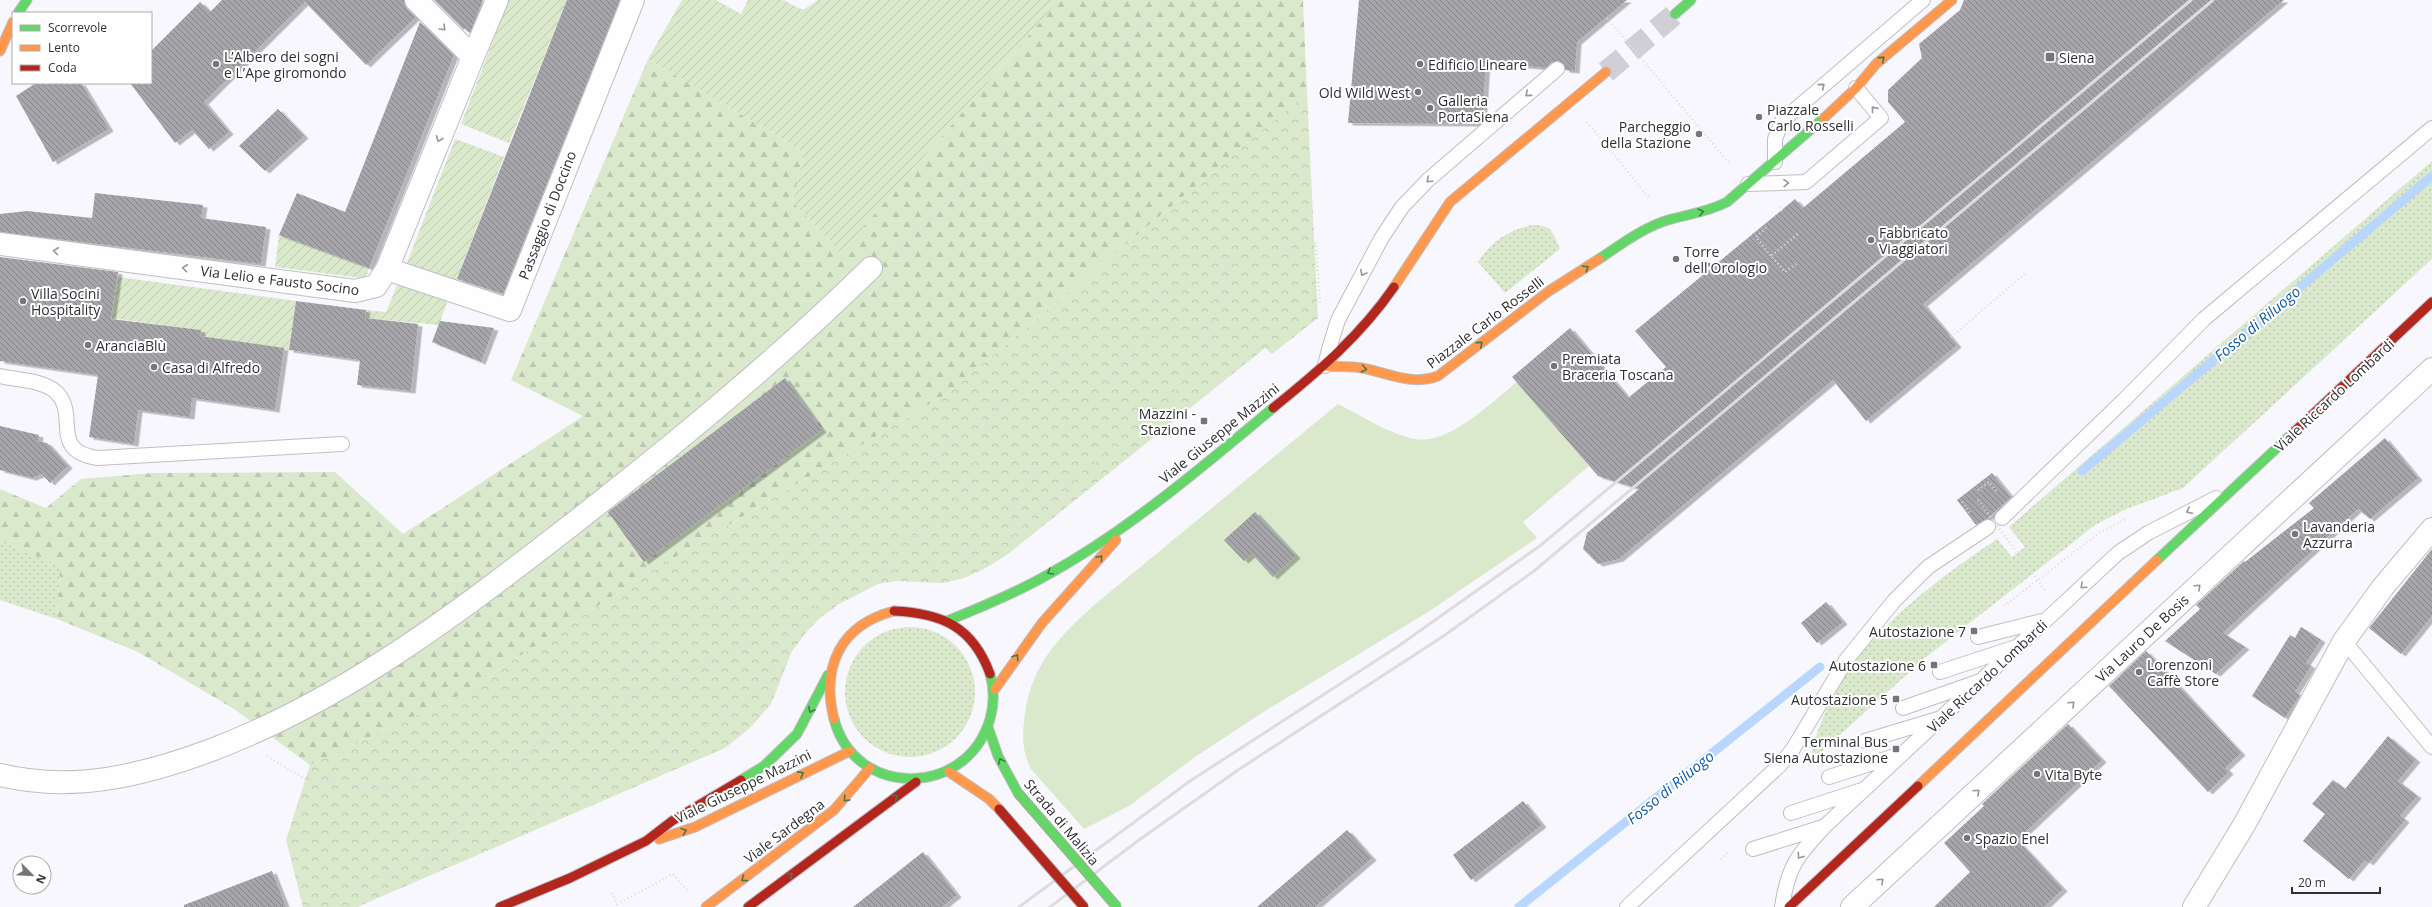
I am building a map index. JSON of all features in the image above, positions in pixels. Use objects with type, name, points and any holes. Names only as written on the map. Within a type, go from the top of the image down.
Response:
[{"type":"main road","points":[[19,12],[27,0]]},
{"type":"main road","points":[[1675,14],[1691,0]]},
{"type":"main road","name":"Piazzale Carlo Rosselli","points":[[1326,366],[1364,368],[1411,381],[1434,378],[1456,364],[1507,322],[1549,291],[1658,223],[1718,207],[1775,162],[1856,88],[1876,64],[1952,0]]},
{"type":"main road","points":[[0,51],[12,24]]},
{"type":"main road","points":[[1326,366],[1348,347],[1379,311],[1450,202],[1606,72]]},
{"type":"main road","name":"Viale Riccardo Lombardi","points":[[1789,907],[2432,302]]},
{"type":"main road","name":"Viale Giuseppe Mazzini","points":[[947,621],[1003,599],[1131,522],[1326,366]]},
{"type":"main road","name":"Viale Giuseppe Mazzini","points":[[995,689],[1042,623],[1131,522]]},
{"type":"main road","name":"Viale Giuseppe Mazzini","points":[[646,842],[672,821],[750,775],[776,756],[800,729],[828,675],[837,653],[851,633],[872,617],[894,611],[921,612],[947,621],[970,638],[986,662],[995,689],[994,707],[988,726],[978,746],[964,761],[950,772],[916,782],[888,776],[870,768],[850,751],[833,719],[828,700],[828,675]]},
{"type":"main road","name":"Strada di Malizia","points":[[988,726],[998,756],[1018,793],[1117,907]]},
{"type":"main road","name":"Viale Giuseppe Mazzini","points":[[500,907],[570,878],[646,842],[694,827],[850,751]]},
{"type":"main road","name":"Viale Sardegna","points":[[706,907],[834,810],[847,797],[870,768]]},
{"type":"main road","points":[[950,772],[989,799],[999,809],[1084,907]]},
{"type":"main road","points":[[748,907],[916,782]]},
{"type":"street","points":[[416,0],[473,57]]},
{"type":"street","name":"Via Lelio e Fausto Socino","points":[[0,244],[354,291],[376,286],[387,269],[497,0]]},
{"type":"street","name":"Passaggio di Doccino","points":[[387,269],[510,310],[633,0]]},
{"type":"street","points":[[0,775],[53,782],[114,780],[173,764],[253,734],[298,713],[363,675],[473,600],[641,470],[731,398],[789,347],[871,268]]},
{"type":"street","name":"Via Lauro De Bosis","points":[[1852,907],[2432,369]]},
{"type":"street","points":[[2194,907],[2244,825],[2344,641],[2383,587],[2432,528]]},
{"type":"lane","points":[[1775,162],[1775,139],[1782,121],[1923,0]]},
{"type":"lane","points":[[1326,366],[1329,348],[1338,320],[1381,239],[1402,207],[1428,180],[1557,69]]},
{"type":"lane","points":[[1747,184],[1806,182],[1881,118],[1856,88]]},
{"type":"lane","points":[[2002,518],[2124,400],[2204,319],[2432,128]]},
{"type":"lane","points":[[0,376],[47,386],[56,392],[63,399],[66,410],[67,437],[78,452],[87,457],[98,458],[342,444]]},
{"type":"lane","name":"Viale Riccardo Lombardi","points":[[1782,907],[1786,880],[1791,868],[1807,846],[1826,826],[2118,553],[2133,541],[2236,487]]},
{"type":"lane","points":[[1627,907],[1780,765],[1793,749],[1846,660],[1912,582],[1942,556],[1988,527]]},
{"type":"lane","points":[[1978,637],[2049,619]]},
{"type":"lane","points":[[2344,641],[2432,747]]},
{"type":"lane","points":[[1940,672],[2020,646]]},
{"type":"lane","points":[[1903,708],[1983,680]]},
{"type":"lane","points":[[1865,741],[1943,718]]},
{"type":"lane","points":[[1829,777],[1905,752]]},
{"type":"lane","points":[[1791,813],[1866,789]]},
{"type":"lane","points":[[1752,849],[1826,826]]},
{"type":"path","points":[[871,268],[1097,70],[1170,0]]},
{"type":"path","points":[[1607,18],[1747,184]]},
{"type":"path","points":[[1583,116],[1653,203],[1658,223]]},
{"type":"path","points":[[1779,207],[1782,211]]},
{"type":"path","points":[[1766,228],[1756,237],[1771,256],[1785,272],[1796,264]]},
{"type":"path","points":[[1771,256],[1800,232]]},
{"type":"path","points":[[525,755],[598,686],[690,621],[792,556],[920,465],[998,406],[1132,314],[1227,266],[1316,243],[1321,308]]},
{"type":"path","points":[[880,571],[948,564],[998,547],[1171,395],[1206,345],[1223,294],[1227,266]]},
{"type":"path","points":[[1951,337],[2027,272]]},
{"type":"path","points":[[998,547],[1035,465],[1135,349],[1223,294]]},
{"type":"path","points":[[330,907],[357,886],[432,856],[731,714],[763,682],[782,643],[809,609],[880,571],[906,540],[929,531],[942,520],[960,493],[998,406]]},
{"type":"path","points":[[1978,500],[2050,595]]},
{"type":"path","points":[[253,734],[267,757],[307,780],[376,786],[500,768],[617,707],[753,641]]},
{"type":"path","points":[[432,856],[500,768]]},
{"type":"path","points":[[612,893],[617,904],[673,874]]},
{"type":"green space","points":[[509,0],[567,0],[509,143],[461,124]]},
{"type":"green space","points":[[682,0],[716,0],[741,14],[748,0],[783,0],[803,10],[818,0],[1059,0],[841,253],[793,202],[804,152],[648,59]]},
{"type":"green space","points":[[1059,0],[1303,0],[1307,93],[948,393],[646,575],[458,696],[310,765],[234,709],[138,652],[57,619],[60,566],[0,541],[0,489],[46,508],[81,479],[153,473],[335,472],[403,534],[583,416],[511,380],[648,59],[804,152],[793,202],[841,253]]},
{"type":"green space","points":[[1307,93],[1318,318],[1272,354],[1265,348],[1008,554],[986,568],[964,578],[944,583],[896,581],[878,584],[839,604],[820,618],[808,630],[792,651],[771,704],[750,728],[725,748],[357,907],[303,907],[286,840],[310,765],[458,696],[646,575],[948,393]]},
{"type":"green space","points":[[455,139],[504,157],[455,284],[405,268]]},
{"type":"green space","points":[[2432,161],[2432,259],[2183,488],[2124,510],[2095,525],[1925,658],[1810,762],[1820,725],[1836,691],[1856,661],[1880,632],[1936,583],[1997,539],[2012,557],[2025,547],[2009,527]]},
{"type":"green space","points":[[1532,225],[1539,225],[1548,228],[1553,233],[1560,249],[1505,293],[1478,262],[1489,248],[1501,238],[1515,230]]},
{"type":"green space","points":[[279,235],[369,268],[367,274],[362,278],[275,267]]},
{"type":"green space","points":[[118,277],[296,301],[289,350],[200,336],[200,330],[111,318]]},
{"type":"green space","points":[[399,281],[449,297],[439,325],[365,318],[366,310],[386,312]]},
{"type":"green space","points":[[1517,382],[1589,466],[1523,522],[1537,538],[1428,612],[1265,711],[1195,757],[1129,806],[1084,829],[1031,769],[1026,758],[1023,740],[1027,703],[1038,671],[1046,657],[1067,631],[1093,606],[1338,404],[1405,437],[1428,439],[1441,436],[1455,429],[1483,410]]},
{"type":"green space","points":[[0,541],[60,566],[57,619],[0,600]]},
{"type":"green space","points":[[916,627],[935,632],[956,646],[970,667],[974,679],[974,705],[970,717],[956,738],[935,752],[923,756],[904,757],[885,752],[864,738],[850,717],[846,705],[845,686],[850,667],[864,646],[885,632],[897,628]]},
{"type":"building","points":[[222,0],[404,0],[407,9],[416,17],[366,65],[305,2],[204,102],[229,132],[209,149],[192,130],[175,143],[131,84],[152,84],[152,50],[200,2],[210,12]]},
{"type":"building","points":[[434,0],[483,0],[470,33],[465,28],[464,30]]},
{"type":"building","points":[[567,0],[620,0],[503,294],[457,279]]},
{"type":"building","name":"Edificio Lineare","points":[[1359,0],[1627,0],[1577,42],[1575,71],[1565,70],[1564,64],[1559,61],[1552,62],[1546,68],[1486,62],[1482,122],[1480,124],[1348,123]]},
{"type":"building","points":[[1964,0],[2284,0],[1923,304],[1957,345],[1866,421],[1833,380],[1619,559],[1598,564],[1583,549],[1587,533],[1639,489],[1598,476],[1512,377],[1570,328],[1628,398],[1666,367],[1635,331],[1795,199],[1803,208],[1905,122],[1888,102],[1888,90],[1922,58],[1919,44],[1960,10]]},
{"type":"building","points":[[420,22],[454,55],[369,268],[279,235],[297,193],[345,212]]},
{"type":"building","points":[[34,84],[82,84],[109,129],[53,162],[16,96]]},
{"type":"building","points":[[278,109],[304,136],[265,171],[239,146]]},
{"type":"building","points":[[95,193],[203,205],[201,218],[266,227],[261,264],[0,232],[0,214],[27,211],[92,218]]},
{"type":"building","points":[[0,257],[118,272],[111,319],[201,330],[200,336],[284,348],[275,410],[192,398],[190,417],[138,410],[134,444],[89,437],[98,375],[0,361]]},
{"type":"building","points":[[296,301],[366,310],[365,318],[418,324],[411,391],[357,385],[360,360],[289,350]]},
{"type":"building","points":[[440,321],[494,328],[481,362],[432,342]]},
{"type":"building","points":[[785,378],[822,430],[644,562],[608,512]]},
{"type":"building","points":[[0,426],[39,435],[38,441],[47,443],[68,466],[50,483],[42,474],[32,478],[0,470]]},
{"type":"building","points":[[2385,438],[2418,478],[2370,519],[2358,509],[2223,633],[2245,647],[2216,674],[2165,641],[2200,609],[2196,605],[2244,561],[2245,562],[2314,508],[2309,503]]},
{"type":"building","points":[[1992,473],[2011,497],[1987,519],[1976,525],[1957,500]]},
{"type":"building","points":[[1255,512],[1296,556],[1273,577],[1252,554],[1244,561],[1224,540]]},
{"type":"building","points":[[2432,549],[2432,616],[2401,654],[2369,628]]},
{"type":"building","points":[[1826,602],[1843,622],[1817,643],[1801,623]]},
{"type":"building","points":[[2301,627],[2321,640],[2306,663],[2311,666],[2295,692],[2300,695],[2285,718],[2252,696],[2290,635],[2295,638]]},
{"type":"building","points":[[2146,651],[2241,753],[2225,768],[2229,772],[2208,792],[2109,686]]},
{"type":"building","points":[[2068,724],[2102,760],[2017,840],[2063,889],[2044,907],[1934,907],[1970,872],[1944,843],[1984,806],[1982,804]]},
{"type":"building","points":[[2388,736],[2416,760],[2398,781],[2417,796],[2400,816],[2405,820],[2369,863],[2365,860],[2349,879],[2303,841],[2325,814],[2312,804],[2333,780],[2345,789]]},
{"type":"building","points":[[1523,801],[1542,825],[1471,880],[1453,855]]},
{"type":"building","points":[[1347,830],[1372,858],[1315,907],[1257,907]]},
{"type":"building","points":[[923,852],[957,895],[942,907],[853,907]]},
{"type":"building","points":[[272,871],[286,907],[184,907],[184,905]]},
{"type":"waterway","name":"Fosso di Riluogo","points":[[2082,471],[2432,176]]},
{"type":"waterway","name":"Fosso di Riluogo","points":[[1519,907],[1820,667]]},
{"type":"tunnel","points":[[1606,72],[1675,14]]},
{"type":"railway","points":[[1019,907],[1190,781],[1397,647],[1541,545],[2191,0]]},
{"type":"railway","points":[[1050,907],[1139,840],[1238,770],[1445,635],[1534,571],[2213,0]]},
{"type":"traffic: fast","points":[[19,12],[27,0]]},
{"type":"traffic: fast","points":[[1675,14],[1691,0]]},
{"type":"traffic: fast","points":[[1599,259],[1650,227],[1668,220],[1713,208],[1727,202],[1824,118]]},
{"type":"traffic: fast","points":[[947,621],[1037,581],[1079,556],[1137,517],[1165,496],[1273,408]]},
{"type":"traffic: fast","points":[[2157,560],[2295,431]]},
{"type":"traffic: fast","points":[[834,719],[846,745],[864,764],[887,775],[911,779],[936,775],[959,764],[978,745],[991,714],[993,691],[990,674]]},
{"type":"traffic: fast","points":[[741,780],[764,766],[797,734],[828,675]]},
{"type":"traffic: fast","points":[[988,727],[998,756],[1018,793]]},
{"type":"traffic: fast","points":[[1018,793],[1117,907]]},
{"type":"traffic: slow","points":[[1824,118],[1856,88],[1876,64],[1952,0]]},
{"type":"traffic: slow","points":[[0,51],[12,24]]},
{"type":"traffic: slow","points":[[1394,287],[1450,202],[1606,72]]},
{"type":"traffic: slow","points":[[1325,366],[1362,368],[1400,378],[1419,380],[1438,376],[1549,291],[1599,259]]},
{"type":"traffic: slow","points":[[995,689],[1042,623],[1116,540]]},
{"type":"traffic: slow","points":[[1918,786],[2157,560]]},
{"type":"traffic: slow","points":[[834,719],[830,682],[833,666],[839,651],[848,638],[860,626],[875,618],[894,611]]},
{"type":"traffic: slow","points":[[659,839],[695,827],[850,751]]},
{"type":"traffic: slow","points":[[706,907],[834,810],[870,768]]},
{"type":"traffic: slow","points":[[949,772],[989,799],[999,809]]},
{"type":"traffic: jam","points":[[1273,408],[1338,352],[1368,321],[1394,287]]},
{"type":"traffic: jam","points":[[2295,431],[2432,302]]},
{"type":"traffic: jam","points":[[894,611],[927,615],[941,619],[954,626],[965,634],[975,645],[990,674]]},
{"type":"traffic: jam","points":[[500,907],[570,878],[646,841],[672,821],[741,780]]},
{"type":"traffic: jam","points":[[748,907],[916,782]]},
{"type":"traffic: jam","points":[[1789,907],[1918,786]]},
{"type":"traffic: jam","points":[[999,809],[1084,907]]},
{"type":"place","name":"Siena","points":[[2050,57]]},
{"type":"place","name":"L’Albero dei sogni e L’Ape giromondo","points":[[216,64]]},
{"type":"place","name":"Edificio Lineare","points":[[1420,64]]},
{"type":"place","name":"Old Wild West","points":[[1418,92]]},
{"type":"place","name":"Galleria PortaSiena","points":[[1430,108]]},
{"type":"place","name":"Piazzale Carlo Rosselli","points":[[1759,117]]},
{"type":"place","name":"Parcheggio della Stazione","points":[[1699,134]]},
{"type":"place","name":"Fabbricato Viaggiatori","points":[[1871,240]]},
{"type":"place","name":"Torre dell'Orologio","points":[[1676,259]]},
{"type":"place","name":"Villa Socini Hospitality","points":[[23,301]]},
{"type":"place","name":"AranciaBlù","points":[[88,345]]},
{"type":"place","name":"Premiata Braceria Toscana","points":[[1554,366]]},
{"type":"place","name":"Casa di Alfredo","points":[[154,367]]},
{"type":"place","name":"Mazzini - Stazione","points":[[1204,421]]},
{"type":"place","name":"Lavanderia Azzurra","points":[[2295,534]]},
{"type":"place","name":"Autostazione 7","points":[[1974,631]]},
{"type":"place","name":"Autostazione 6","points":[[1934,665]]},
{"type":"place","name":"Lorenzoni Caffè Store","points":[[2139,672]]},
{"type":"place","name":"Autostazione 5","points":[[1896,699]]},
{"type":"place","name":"Terminal Bus Siena Autostazione","points":[[1896,749]]},
{"type":"place","name":"Vita Byte","points":[[2037,774]]},
{"type":"place","name":"Spazio Enel","points":[[1967,838]]}]
